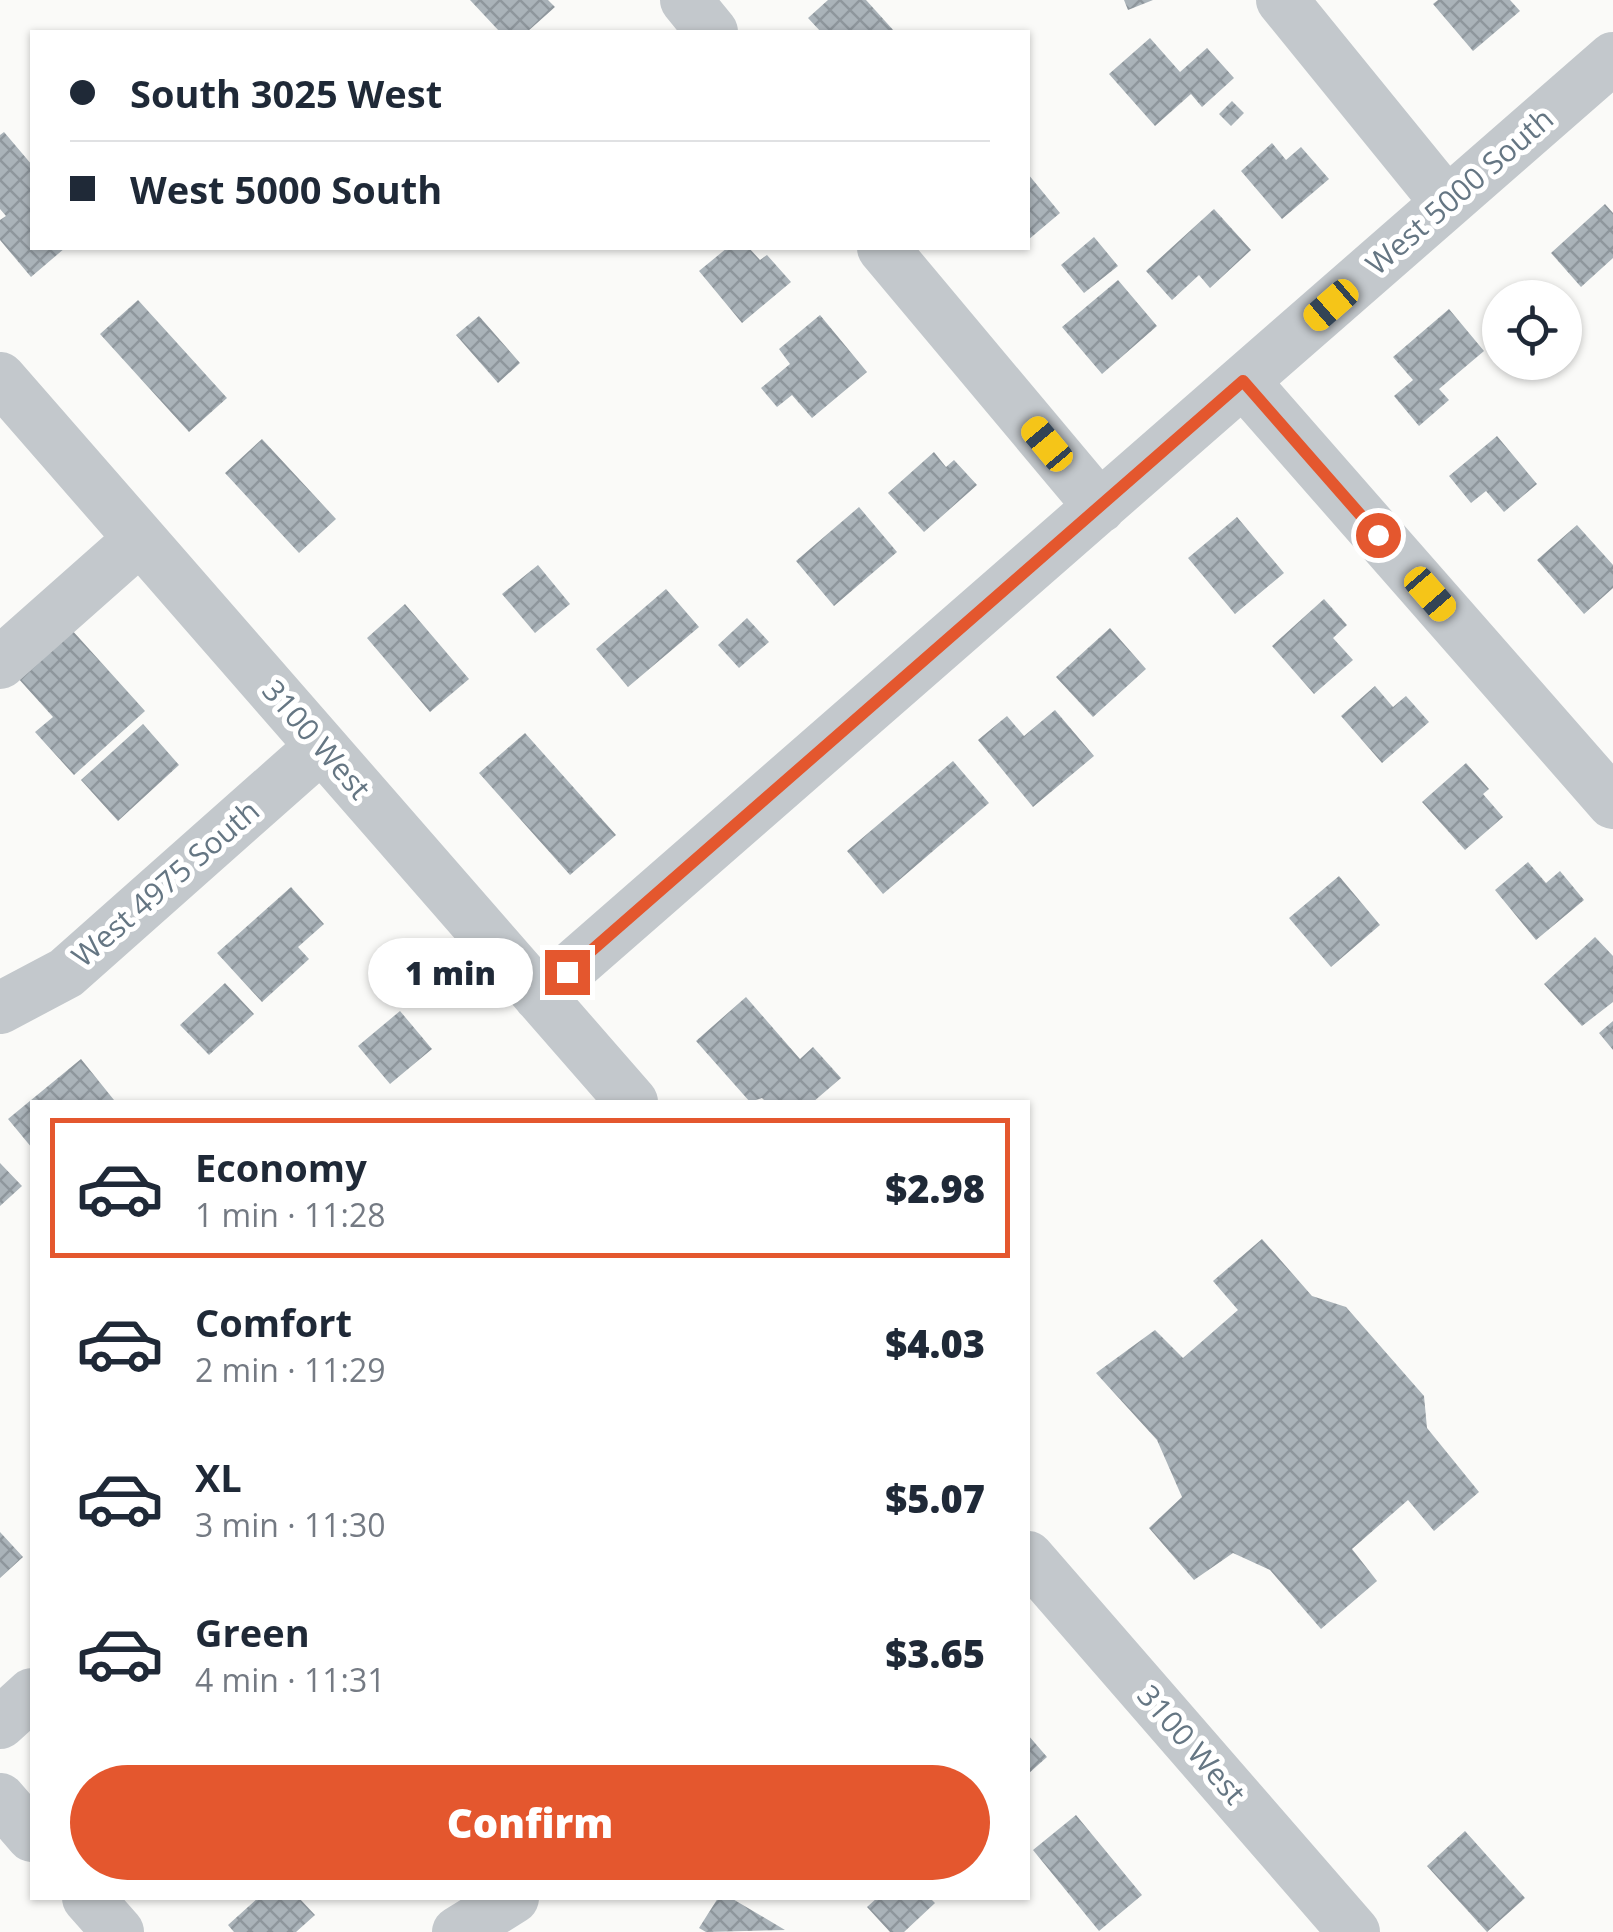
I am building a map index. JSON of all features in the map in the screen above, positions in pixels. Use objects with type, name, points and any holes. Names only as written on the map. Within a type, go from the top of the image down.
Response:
[{"type":"street","points":[[686,0],[710,30]]},
{"type":"street","points":[[1282,0],[1447,203]]},
{"type":"street","name":"West 5000 South","points":[[539,996],[1447,203],[1606,77]]},
{"type":"street","points":[[885,250],[1100,506]]},
{"type":"street","name":"3100 West","points":[[0,378],[630,1100]]},
{"type":"street","points":[[1243,381],[1613,802]]},
{"type":"street","points":[[0,663],[140,539]]},
{"type":"street","name":"West 4975 South","points":[[0,1008],[66,973],[321,747]]},
{"type":"street","name":"3100 West","points":[[1030,1559],[1354,1932]]},
{"type":"street","points":[[0,1723],[30,1696]]},
{"type":"street","points":[[0,1800],[30,1834]]},
{"type":"street","points":[[90,1900],[118,1932]]},
{"type":"street","points":[[458,1932],[510,1900]]},
{"type":"building","points":[[470,0],[548,0],[555,7],[529,30],[498,30]]},
{"type":"building","points":[[828,0],[866,0],[893,30],[819,30],[808,18]]},
{"type":"building","points":[[1124,0],[1153,0],[1128,10]]},
{"type":"building","points":[[1438,0],[1510,0],[1520,11],[1473,51],[1433,4]]},
{"type":"building","points":[[1150,38],[1180,72],[1207,48],[1234,78],[1202,107],[1191,94],[1155,126],[1109,74]]},
{"type":"building","points":[[1232,101],[1244,113],[1231,126],[1219,114]]},
{"type":"building","points":[[4,132],[30,163],[30,250],[63,250],[31,277],[0,240],[0,220],[6,216],[0,209],[0,135]]},
{"type":"building","points":[[1272,143],[1286,160],[1301,147],[1329,179],[1282,219],[1241,171]]},
{"type":"building","points":[[1030,176],[1060,213],[1030,238]]},
{"type":"building","points":[[1605,204],[1613,213],[1613,258],[1582,286],[1582,280],[1575,280],[1551,253]]},
{"type":"building","points":[[1214,209],[1251,250],[1210,288],[1199,275],[1172,300],[1146,271]]},
{"type":"building","points":[[1094,237],[1118,266],[1084,293],[1061,265]]},
{"type":"building","points":[[725,250],[751,250],[760,260],[767,255],[791,282],[742,323],[699,271]]},
{"type":"building","points":[[1118,280],[1157,326],[1102,374],[1062,327]]},
{"type":"building","points":[[138,300],[227,398],[189,432],[100,334]]},
{"type":"building","points":[[1449,309],[1482,349],[1439,389],[1449,400],[1419,426],[1394,396],[1413,380],[1393,357]]},
{"type":"building","points":[[820,315],[867,372],[812,418],[792,395],[777,407],[761,388],[790,364],[779,349]]},
{"type":"building","points":[[479,316],[520,363],[498,383],[456,335]]},
{"type":"building","points":[[1497,436],[1537,484],[1504,512],[1486,491],[1471,503],[1449,476]]},
{"type":"building","points":[[262,439],[336,519],[299,553],[225,473]]},
{"type":"building","points":[[934,452],[946,467],[954,460],[977,485],[924,532],[888,493]]},
{"type":"building","points":[[859,507],[897,552],[834,606],[796,561]]},
{"type":"building","points":[[1237,517],[1284,573],[1235,614],[1188,558]]},
{"type":"building","points":[[1577,525],[1613,565],[1613,588],[1584,614],[1537,560]]},
{"type":"building","points":[[538,565],[570,604],[535,633],[502,594]]},
{"type":"building","points":[[666,589],[699,627],[628,687],[596,649]]},
{"type":"building","points":[[1324,599],[1347,625],[1333,638],[1353,660],[1314,694],[1272,646]]},
{"type":"building","points":[[405,604],[469,679],[430,712],[367,638]]},
{"type":"building","points":[[747,618],[769,642],[739,668],[718,645]]},
{"type":"building","points":[[1110,628],[1146,669],[1093,717],[1056,677]]},
{"type":"building","points":[[71,629],[145,711],[74,775],[35,732],[53,717],[17,677]]},
{"type":"building","points":[[1375,686],[1393,707],[1406,696],[1429,722],[1382,763],[1341,716]]},
{"type":"building","points":[[1055,710],[1094,756],[1033,807],[978,740],[1007,716],[1024,736]]},
{"type":"building","points":[[143,724],[179,765],[118,821],[81,780]]},
{"type":"building","points":[[525,733],[616,835],[570,875],[479,773]]},
{"type":"building","points":[[953,761],[989,803],[883,894],[847,851]]},
{"type":"building","points":[[1466,763],[1489,789],[1483,794],[1503,817],[1465,850],[1422,802]]},
{"type":"building","points":[[1528,862],[1546,883],[1560,871],[1584,900],[1536,940],[1495,890]]},
{"type":"building","points":[[1339,876],[1380,925],[1331,967],[1289,918]]},
{"type":"building","points":[[291,887],[324,924],[298,947],[309,959],[262,1002],[217,953]]},
{"type":"building","points":[[1595,937],[1613,956],[1613,1002],[1582,1026],[1544,984]]},
{"type":"building","points":[[225,983],[254,1014],[209,1055],[180,1025]]},
{"type":"building","points":[[746,997],[800,1059],[813,1047],[841,1078],[815,1100],[748,1100],[696,1041]]},
{"type":"building","points":[[400,1011],[432,1049],[390,1084],[358,1046]]},
{"type":"building","points":[[1613,1021],[1613,1050],[1599,1033]]},
{"type":"building","points":[[81,1059],[114,1100],[31,1100]]},
{"type":"building","points":[[30,1101],[30,1146],[8,1119]]},
{"type":"building","points":[[0,1163],[22,1186],[0,1206]]},
{"type":"building","points":[[1262,1239],[1312,1296],[1346,1307],[1424,1396],[1427,1428],[1479,1492],[1434,1531],[1408,1500],[1352,1549],[1377,1581],[1321,1629],[1270,1570],[1233,1553],[1194,1580],[1149,1528],[1182,1497],[1157,1440],[1096,1373],[1155,1330],[1183,1358],[1238,1310],[1213,1281]]},
{"type":"building","points":[[0,1532],[23,1557],[0,1578]]},
{"type":"building","points":[[1030,1737],[1047,1757],[1030,1772]]},
{"type":"building","points":[[1076,1815],[1142,1895],[1099,1931],[1033,1850]]},
{"type":"building","points":[[1465,1831],[1525,1898],[1487,1932],[1427,1866]]},
{"type":"building","points":[[256,1900],[301,1900],[315,1915],[296,1932],[234,1932],[228,1925]]},
{"type":"building","points":[[717,1900],[734,1900],[785,1930],[706,1932],[699,1928]]},
{"type":"building","points":[[875,1900],[935,1903],[904,1932],[890,1932],[867,1907]]},
{"type":"route","points":[[567,972],[1243,381],[1378,535]]}]
